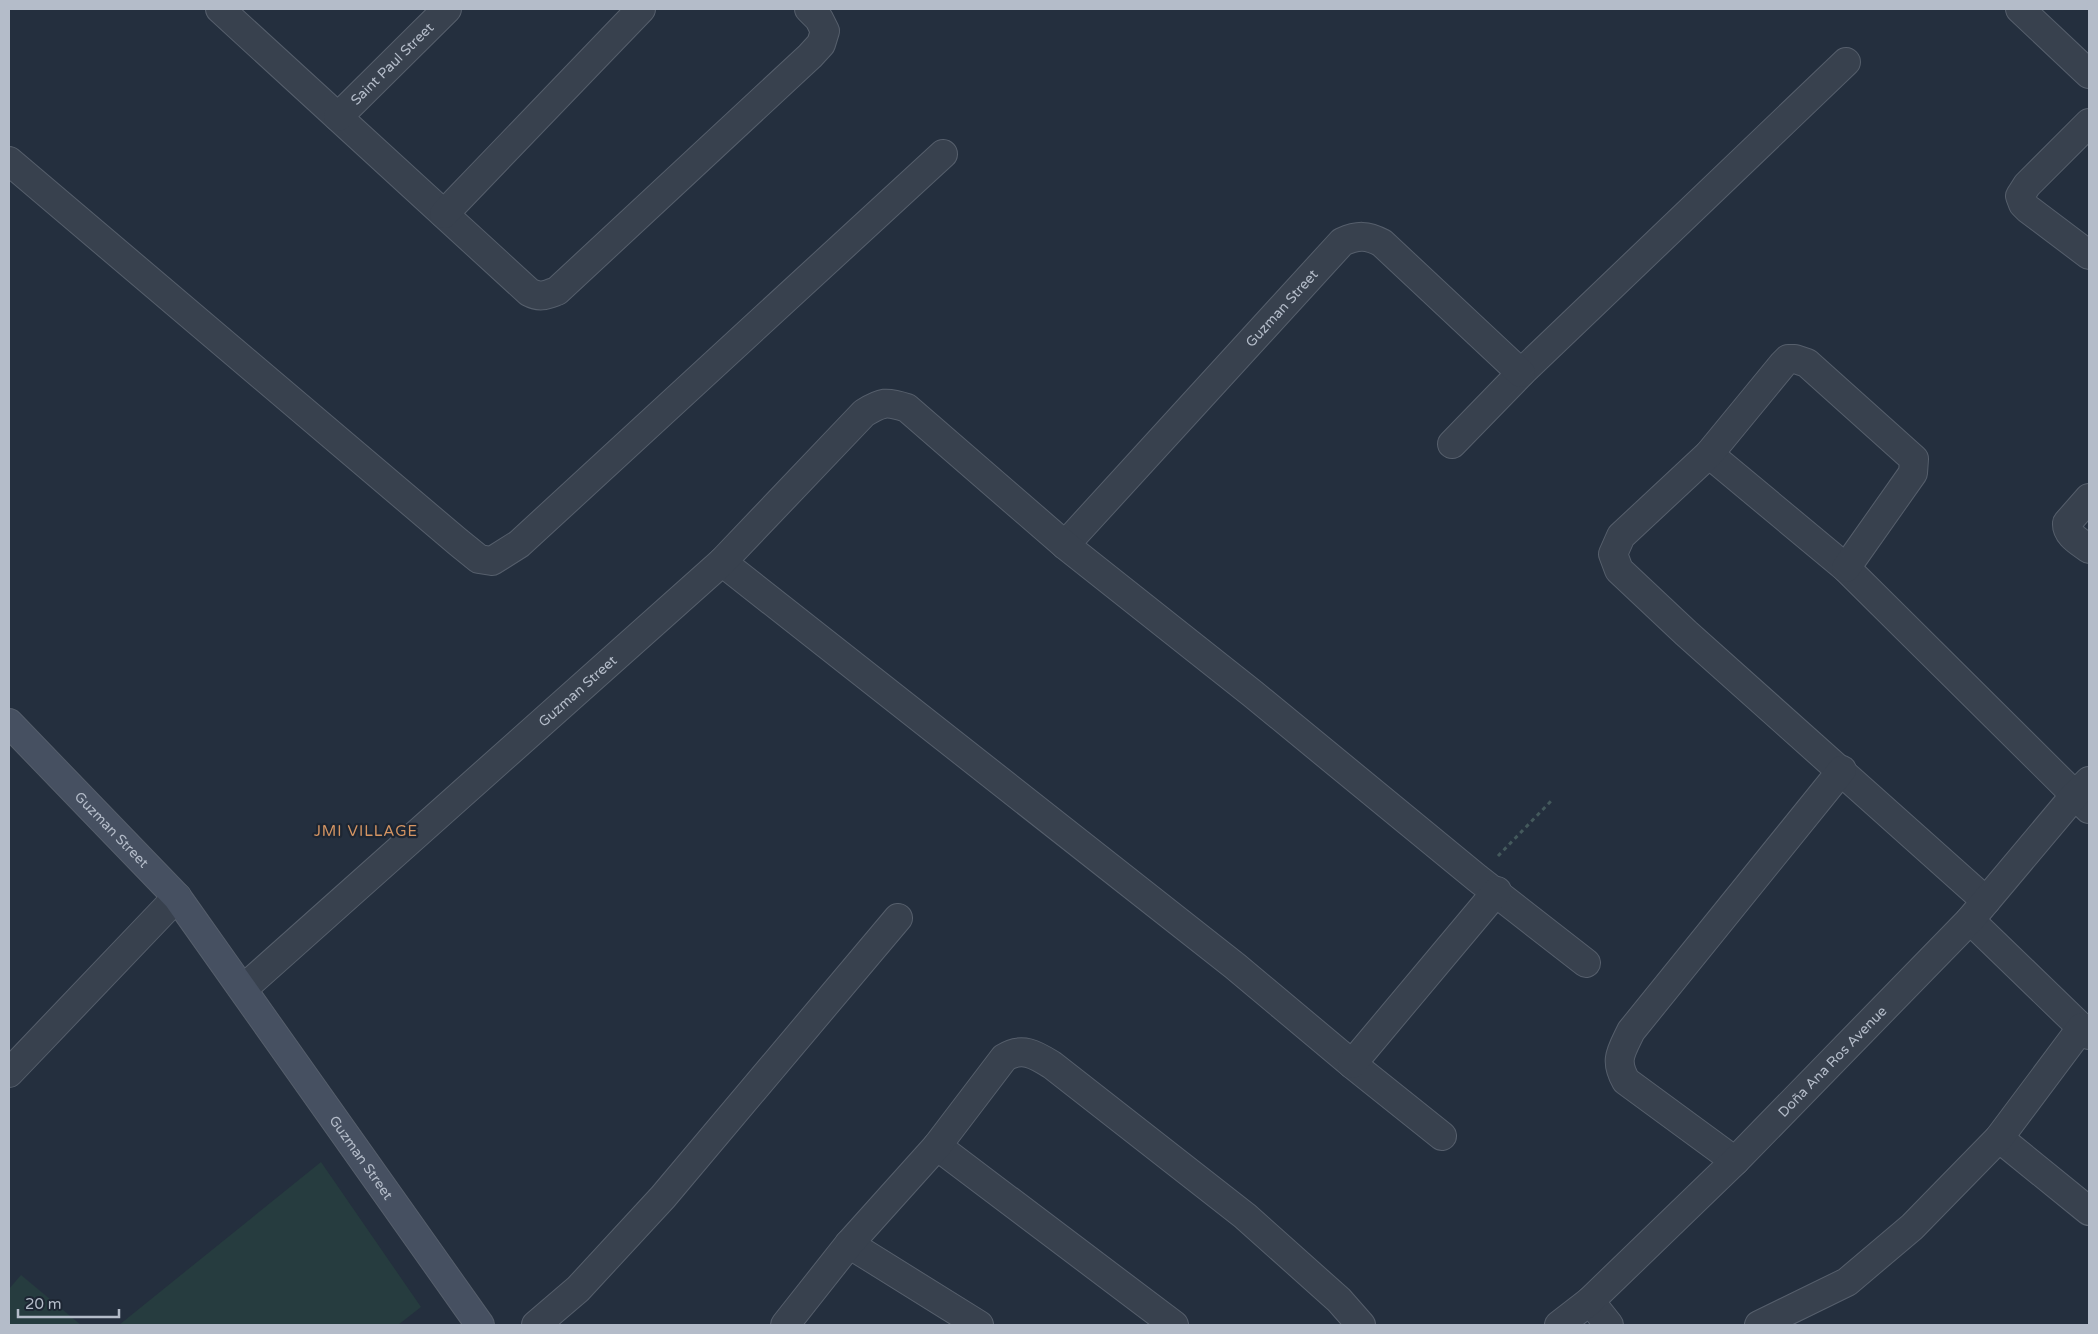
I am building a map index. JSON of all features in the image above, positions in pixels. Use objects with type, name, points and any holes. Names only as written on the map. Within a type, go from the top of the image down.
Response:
[{"type":"main road","name":"Guzman Street","points":[[9,724],[177,897],[244,989],[480,1325]]},
{"type":"street","points":[[220,9],[529,292],[536,296],[543,296],[557,291],[822,44],[825,31],[819,20],[809,9]]},
{"type":"street","name":"Saint Paul Street","points":[[338,117],[447,9]]},
{"type":"street","points":[[444,214],[641,9]]},
{"type":"street","points":[[2020,9],[2089,74]]},
{"type":"street","points":[[1452,444],[1521,373],[1846,62]]},
{"type":"street","points":[[2089,123],[2027,185],[2020,196],[2023,204],[2028,209],[2089,255]]},
{"type":"street","points":[[9,160],[458,542],[480,559],[492,561],[519,544],[943,154]]},
{"type":"street","name":"Guzman Street","points":[[244,989],[722,562],[864,413],[880,403],[893,403],[907,408],[1065,545],[1342,242],[1354,236],[1368,236],[1382,243],[1521,373]]},
{"type":"street","points":[[1758,1325],[1848,1282],[1912,1227],[1999,1138],[2086,1031],[1978,911],[1842,770],[1686,633],[1619,570],[1615,561],[1614,548],[1621,536],[1709,454],[1788,360],[1795,359],[1807,363],[1914,460],[1913,473],[1846,568]]},
{"type":"street","points":[[1709,454],[1846,568],[2084,795]]},
{"type":"street","points":[[2089,498],[2066,523],[2066,528],[2067,532],[2089,549]]},
{"type":"street","points":[[1065,545],[1586,963]]},
{"type":"street","points":[[722,562],[1235,966],[1442,1136]]},
{"type":"street","points":[[1736,1161],[1626,1081],[1619,1069],[1619,1056],[1631,1031],[1842,770]]},
{"type":"street","name":"Doña Ana Ros Avenue","points":[[1559,1325],[1590,1301],[1736,1161],[1978,911],[2084,795]]},
{"type":"street","points":[[1352,1064],[1487,884]]},
{"type":"street","points":[[9,1072],[177,897]]},
{"type":"street","points":[[536,1325],[578,1289],[663,1197],[898,918]]},
{"type":"street","points":[[786,1325],[849,1244],[937,1146],[1004,1058],[1011,1053],[1022,1051],[1034,1054],[1245,1216],[1339,1300],[1361,1325]]},
{"type":"street","points":[[1999,1138],[2089,1211]]},
{"type":"street","points":[[937,1146],[1174,1325]]},
{"type":"street","points":[[849,1244],[979,1325]]},
{"type":"street","points":[[1590,1301],[1609,1325]]},
{"type":"path","points":[[1487,884],[1553,799]]},
{"type":"green space","points":[[321,1162],[421,1307],[398,1325],[119,1325]]},
{"type":"green space","points":[[21,1275],[81,1325],[9,1325],[9,1289]]},
{"type":"district","name":"JMI VILLAGE","points":[[366,831]]}]
